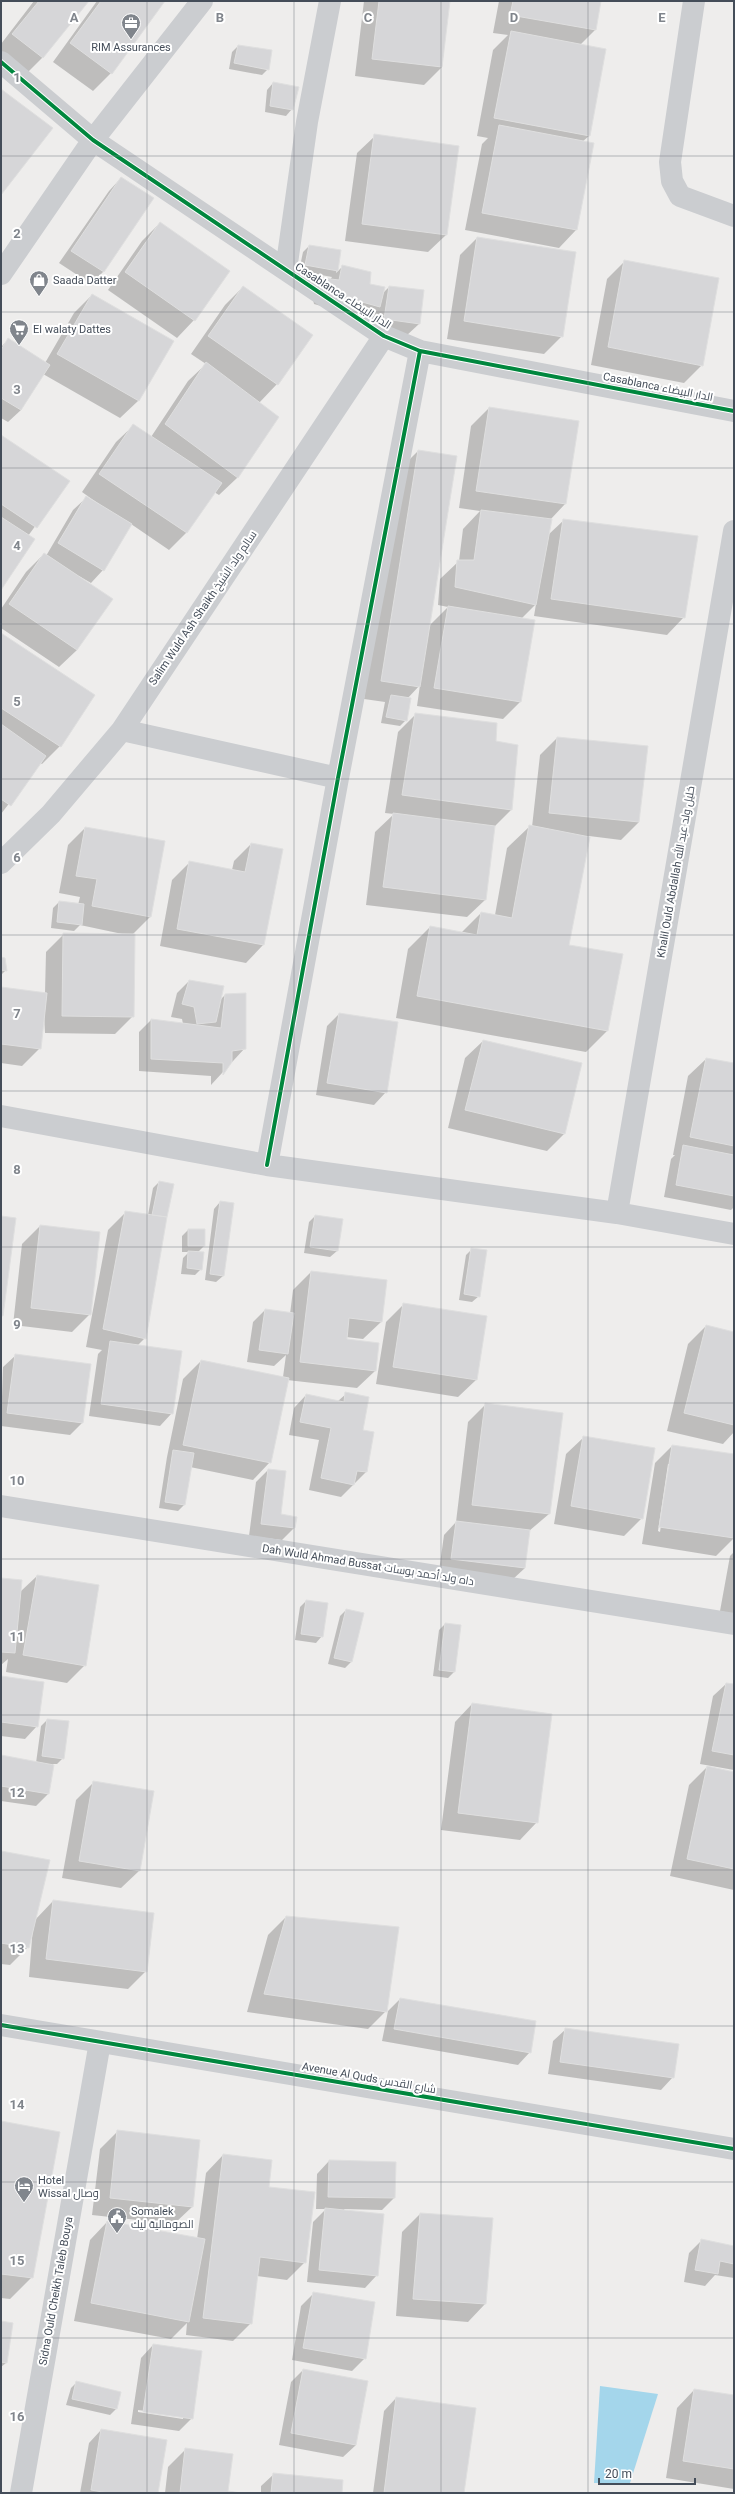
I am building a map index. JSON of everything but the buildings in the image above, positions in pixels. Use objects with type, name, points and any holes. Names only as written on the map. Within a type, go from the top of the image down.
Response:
[{"type":"street","points":[[1,274],[93,140],[202,1]]},
{"type":"street","points":[[286,270],[307,122],[330,1]]},
{"type":"street","points":[[694,1],[670,162],[672,181],[680,196],[734,216]]},
{"type":"street","name":"Casablanca الدار البيضاء","points":[[1,62],[93,140],[384,336],[420,351],[734,411]]},
{"type":"street","name":"Salim Wuld Ash Shaikh سالم ولد الشيخ","points":[[1,863],[51,814],[122,730],[384,336]]},
{"type":"street","points":[[267,1165],[338,778],[420,351]]},
{"type":"street","name":"Khalil Ould Abdallah خليل ولد عبد الله","points":[[617,1212],[734,531]]},
{"type":"street","points":[[122,730],[338,778]]},
{"type":"street","points":[[1,1116],[267,1165],[617,1212],[734,1234]]},
{"type":"street","name":"Dah Wuld Ahmad Bussat داه ولد أحمد بوسات","points":[[1,1506],[734,1624]]},
{"type":"street","name":"Avenue Al Quds شارع القدس","points":[[1,2025],[734,2149]]},
{"type":"street","name":"Sidna Ould Cheikh Taleb Bouya","points":[[21,2493],[100,2042]]},
{"type":"water","points":[[600,2386],[658,2394],[630,2483],[594,2483]]},
{"type":"cycle path","points":[[1,62],[93,140],[384,336],[420,351],[734,411]]},
{"type":"cycle path","points":[[267,1165],[338,778],[420,351]]},
{"type":"cycle path","points":[[1,2025],[734,2149]]},
{"type":"place","name":"RIM Assurances","points":[[131,40]]},
{"type":"place","name":"Saada Datter","points":[[39,297]]},
{"type":"place","name":"El walaty Dattes","points":[[19,346]]},
{"type":"place","name":"Hotel Wissal وصال","points":[[24,2203]]},
{"type":"place","name":"Somalek الصومالية ليك","points":[[117,2234]]}]
